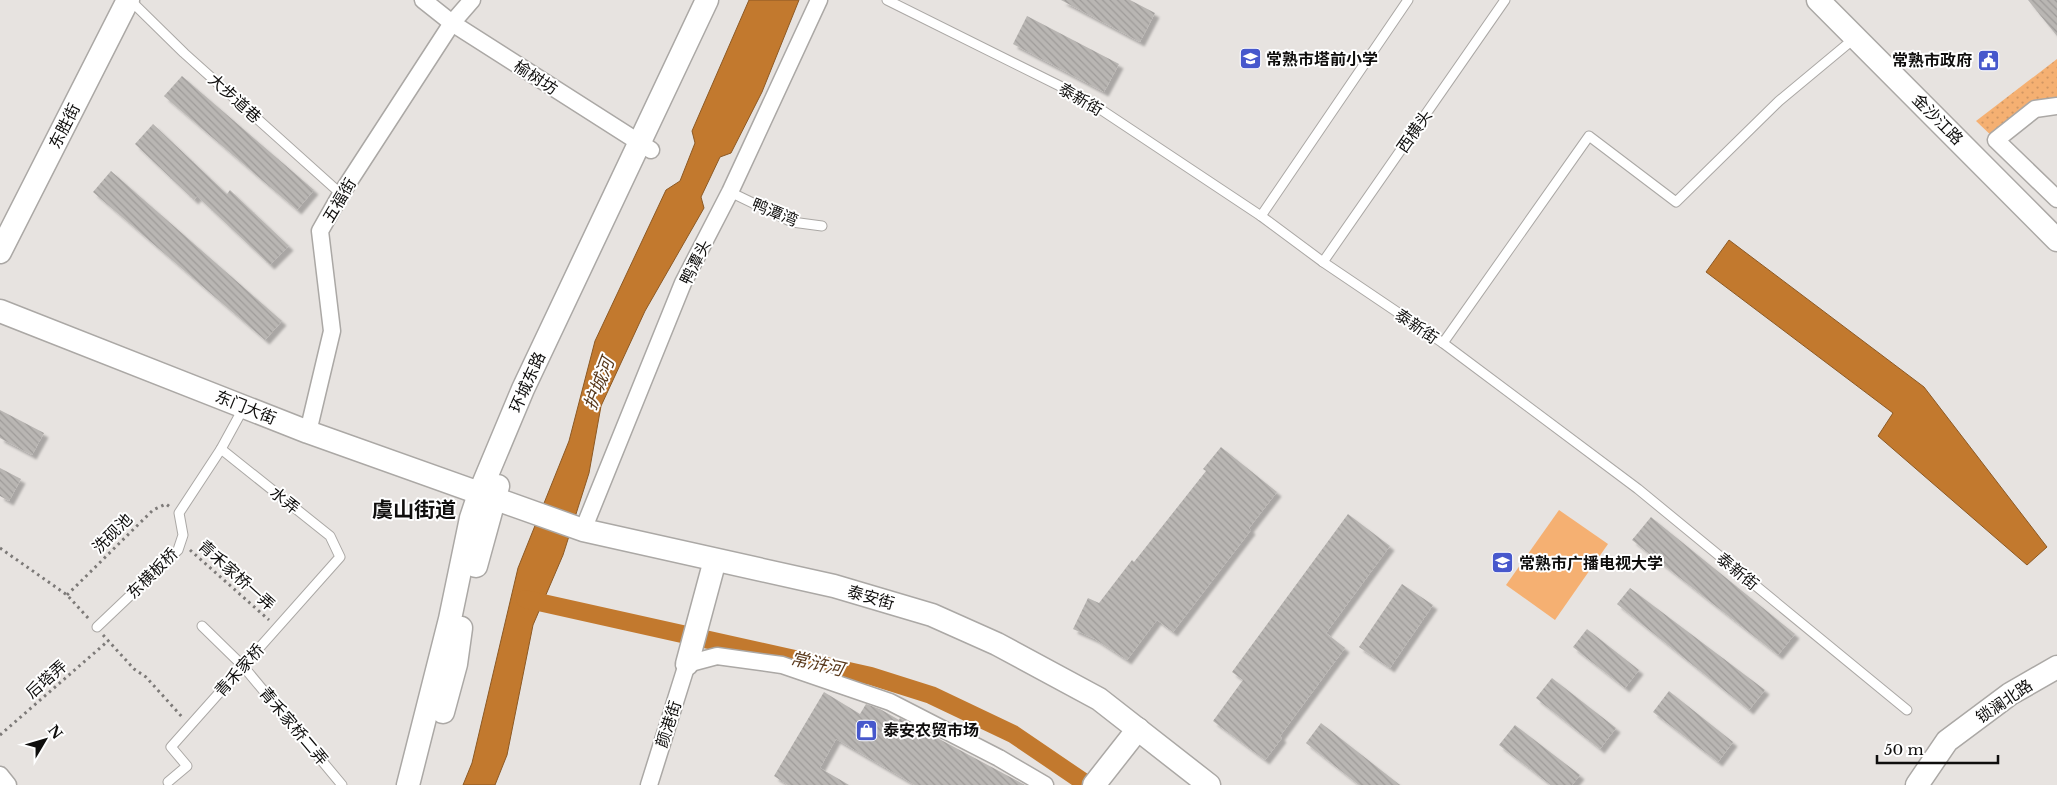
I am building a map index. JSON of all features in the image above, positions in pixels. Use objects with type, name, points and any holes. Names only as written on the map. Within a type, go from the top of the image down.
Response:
[{"type":"street","name":"东胜街","points":[[0,252],[129,0]]},
{"type":"street","name":"榆树坊","points":[[423,0],[452,23],[645,147]]},
{"type":"street","name":"五福街","points":[[308,432],[332,331],[320,231],[341,194],[452,23],[472,0]]},
{"type":"street","name":"环城东路","points":[[645,147],[707,0]]},
{"type":"street","name":"环城东路","points":[[423,785],[456,664],[486,497],[523,389],[718,0]]},
{"type":"street","name":"鸭潭头","points":[[583,530],[683,284],[730,192],[819,0]]},
{"type":"street","name":"金沙江路","points":[[1818,0],[2057,240]]},
{"type":"street","points":[[2057,106],[2035,109],[1996,140],[2057,199]]},
{"type":"street","name":"东门大街","points":[[0,310],[308,432],[486,497]]},
{"type":"street","name":"环城东路","points":[[408,785],[450,619],[471,518],[486,497]]},
{"type":"street","name":"泰安街","points":[[486,497],[583,530],[834,586],[932,615],[997,644],[1099,699],[1209,785]]},
{"type":"street","points":[[687,664],[715,560]]},
{"type":"street","points":[[687,664],[717,656],[782,665],[881,699],[999,758],[1045,785]]},
{"type":"street","name":"颜港街","points":[[649,785],[687,664]]},
{"type":"street","name":"锁澜北路","points":[[1917,785],[1947,742],[2010,694],[2057,667]]},
{"type":"street","points":[[1094,785],[1138,729]]},
{"type":"street","points":[[0,775],[8,785]]},
{"type":"lane","name":"大步道巷","points":[[129,0],[184,53],[341,194]]},
{"type":"lane","name":"泰新街","points":[[887,0],[1082,97],[1261,216],[1322,262],[1443,343],[1638,489],[1907,710]]},
{"type":"lane","points":[[1261,216],[1408,0]]},
{"type":"lane","name":"西横头","points":[[1322,262],[1505,0]]},
{"type":"lane","points":[[1443,343],[1589,136],[1676,202],[1779,101],[1856,37]]},
{"type":"lane","name":"鸭潭湾","points":[[730,192],[792,222],[822,226]]},
{"type":"lane","points":[[179,513],[221,449],[244,406]]},
{"type":"lane","name":"水弄","points":[[221,449],[330,536],[340,557]]},
{"type":"lane","name":"东横板桥","points":[[97,627],[178,550],[183,535],[179,513]]},
{"type":"lane","name":"青禾家桥","points":[[168,782],[186,766],[171,748],[340,557]]},
{"type":"lane","name":"青禾家桥二弄","points":[[202,626],[243,666],[342,785]]},
{"type":"path","name":"洗砚池","points":[[67,595],[153,510],[166,504],[179,513]]},
{"type":"path","name":"青禾家桥一弄","points":[[181,542],[277,628]]},
{"type":"path","name":"后塔弄","points":[[0,735],[108,641]]},
{"type":"shaded area","points":[[2057,59],[2057,106],[1996,140],[1976,121]]},
{"type":"shaded area","points":[[1559,510],[1608,544],[1555,620],[1506,585]]},
{"type":"water","name":"护城河","points":[[749,0],[799,0],[762,92],[731,153],[720,157],[701,197],[704,208],[645,311],[601,406],[589,473],[563,555],[533,625],[507,755],[495,785],[463,785],[472,763],[518,568],[569,441],[595,341],[666,190],[680,181],[695,143],[692,131]]},
{"type":"water","points":[[1729,240],[1924,387],[2047,547],[2027,565],[1878,436],[1893,413],[1706,272]]},
{"type":"building","points":[[1061,0],[1130,0],[1155,13],[1140,42]]},
{"type":"building","points":[[2028,0],[2057,0],[2057,36]]},
{"type":"building","points":[[1027,16],[1119,64],[1104,92],[1013,44]]},
{"type":"building","points":[[182,76],[314,190],[297,210],[164,96]]},
{"type":"building","points":[[153,124],[227,194],[230,190],[289,246],[270,265],[197,196],[194,200],[135,144]]},
{"type":"building","points":[[111,171],[282,321],[265,340],[93,192]]},
{"type":"building","points":[[0,410],[44,433],[32,455],[0,438]]},
{"type":"building","points":[[1221,447],[1277,492],[1249,528],[1251,530],[1173,632],[1157,620],[1127,660],[1095,639],[1073,629],[1088,598],[1099,603],[1206,471],[1203,469]]},
{"type":"building","points":[[0,468],[21,479],[9,501],[0,496]]},
{"type":"building","points":[[1348,514],[1390,546],[1326,633],[1345,648],[1280,736],[1282,738],[1265,760],[1213,721],[1243,680],[1232,672]]},
{"type":"building","points":[[1651,517],[1795,634],[1778,655],[1632,540]]},
{"type":"building","points":[[1402,584],[1433,605],[1390,668],[1359,647]]},
{"type":"building","points":[[1630,588],[1765,690],[1749,710],[1617,604]]},
{"type":"building","points":[[1587,629],[1639,670],[1625,688],[1573,647]]},
{"type":"building","points":[[1552,678],[1616,728],[1600,749],[1536,698]]},
{"type":"building","points":[[1669,691],[1733,742],[1718,762],[1653,712]]},
{"type":"building","name":"泰安农贸市场","points":[[824,692],[860,714],[866,704],[880,709],[899,720],[900,718],[1025,785],[915,785],[836,739],[820,768],[849,785],[788,785],[774,776]]},
{"type":"building","points":[[1321,723],[1400,785],[1359,785],[1306,743]]},
{"type":"building","points":[[1515,725],[1580,775],[1572,785],[1551,785],[1499,745]]},
{"type":"waterway","name":"常浒河","points":[[525,599],[871,676],[931,695],[1013,734],[1088,785]]},
{"type":"place","name":"常熟市塔前小学","points":[[1250,59]]},
{"type":"place","name":"常熟市政府","points":[[1988,60]]},
{"type":"place","name":"常熟市广播电视大学","points":[[1503,563]]},
{"type":"place","name":"泰安农贸市场","points":[[867,730]]},
{"type":"district","name":"虞山街道","points":[[414,510]]}]
